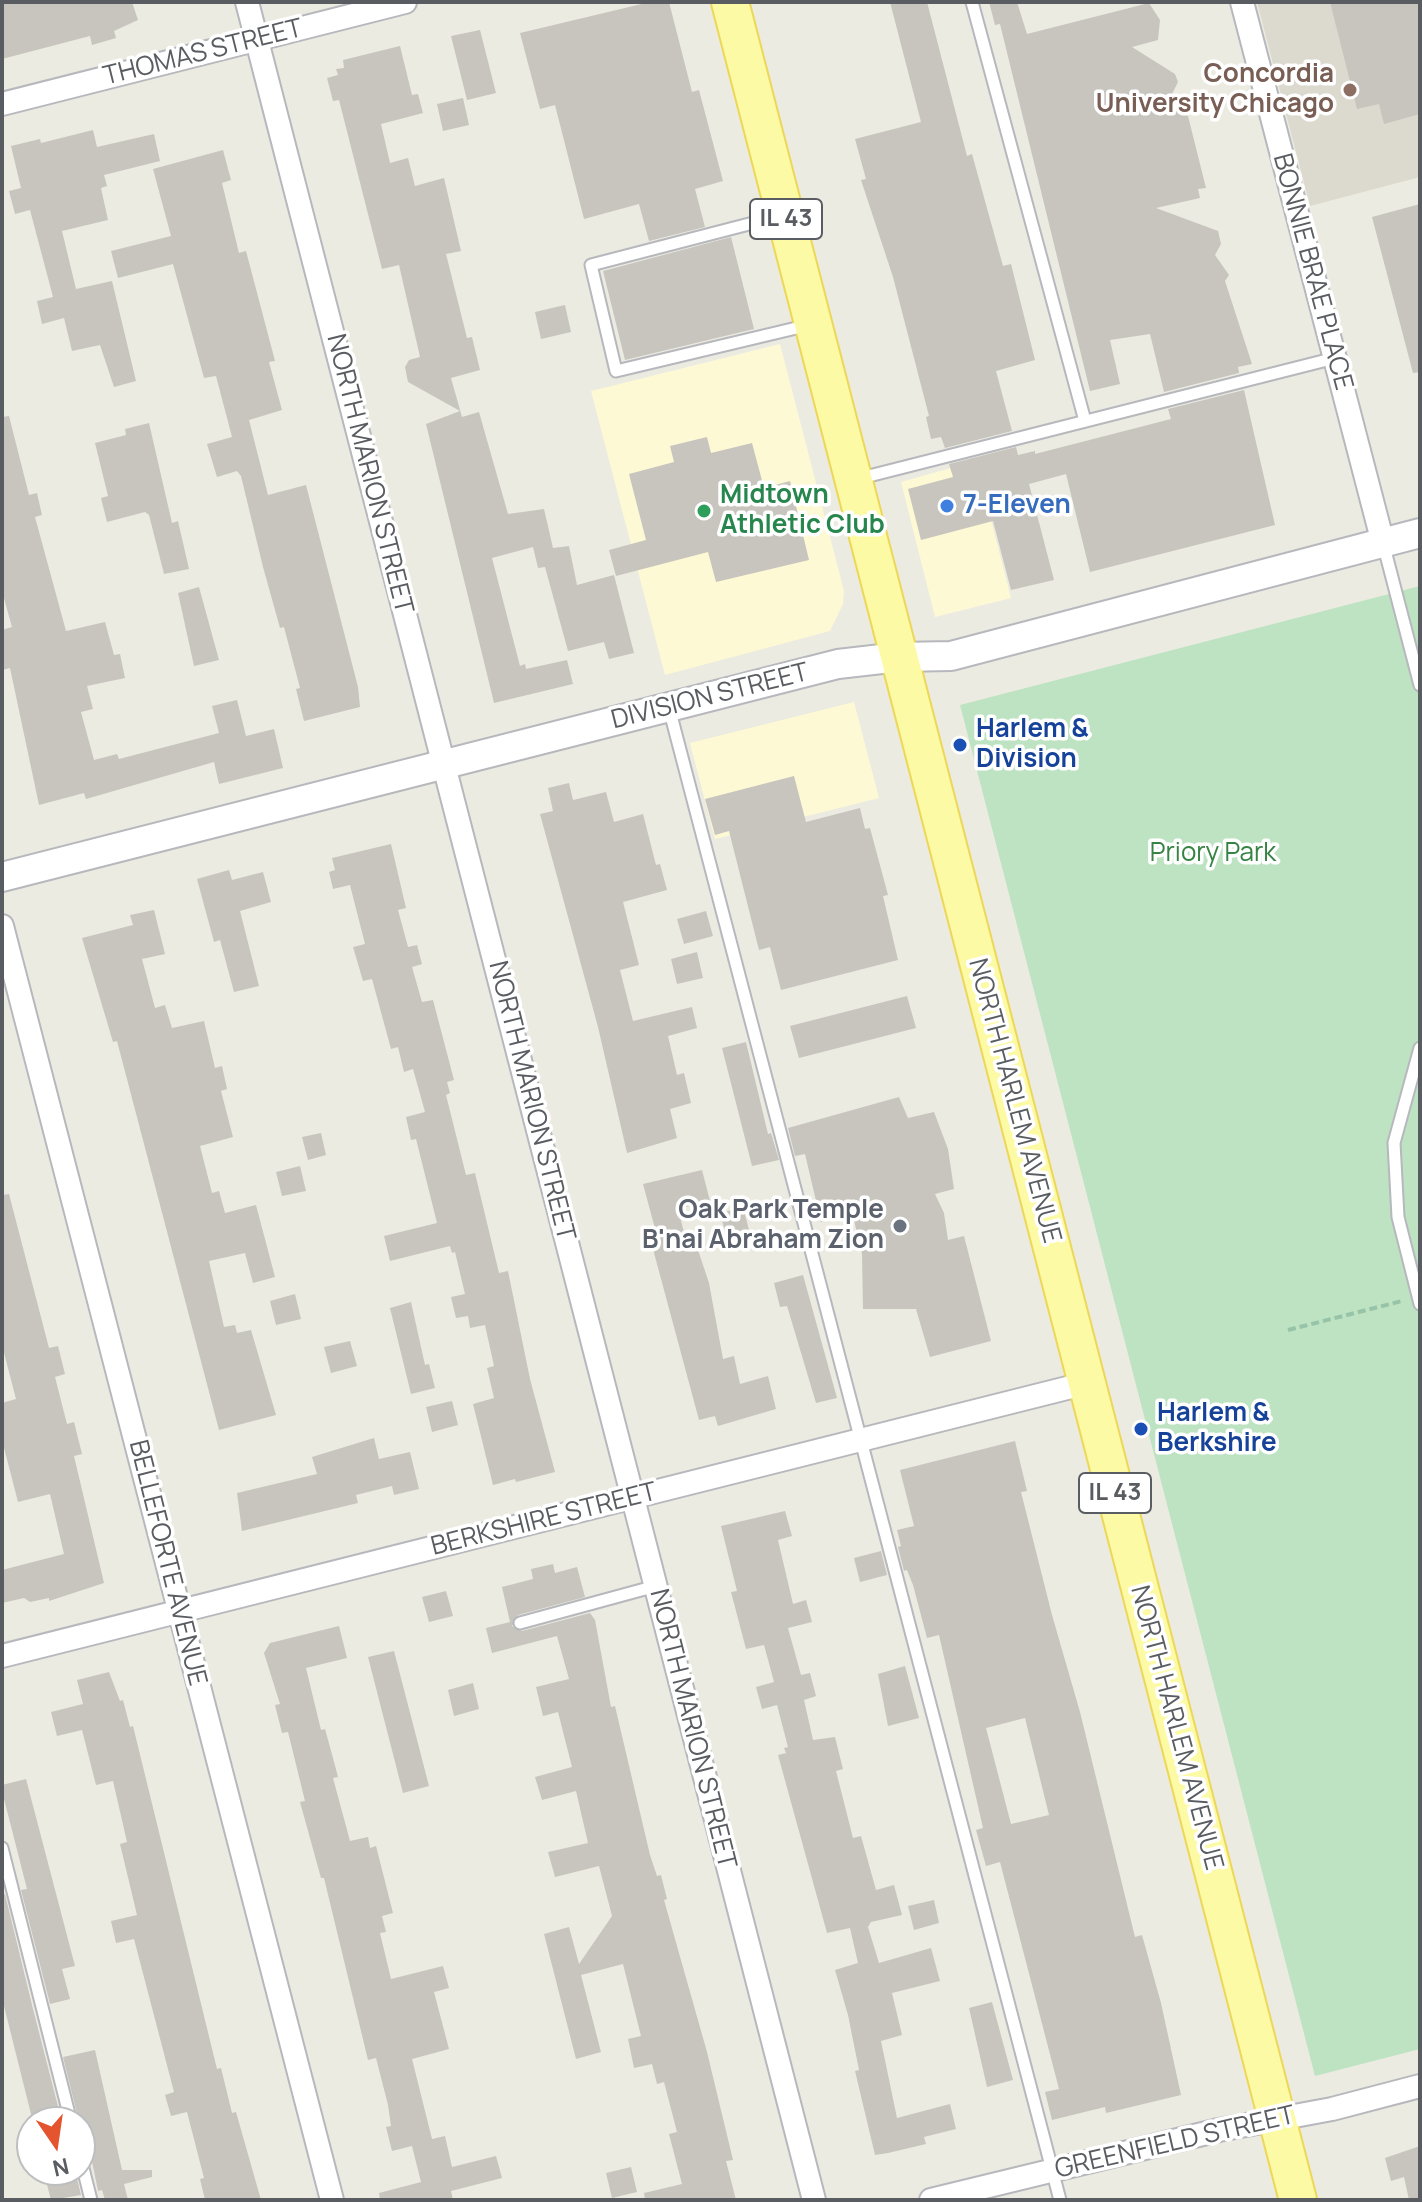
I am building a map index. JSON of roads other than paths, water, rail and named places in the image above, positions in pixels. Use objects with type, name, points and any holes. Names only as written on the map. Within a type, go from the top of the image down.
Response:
[{"type":"main road","name":"NORTH HARLEM AVENUE","points":[[730,2],[1298,2200]]},
{"type":"street","name":"NORTH MARION STREET","points":[[247,2],[814,2200]]},
{"type":"street","name":"THOMAS STREET","points":[[2,104],[405,2]]},
{"type":"street","name":"BONNIE BRAE PLACE","points":[[1242,2],[1383,543]]},
{"type":"street","name":"DIVISION STREET","points":[[2,877],[838,664],[899,657],[951,656],[1420,533]]},
{"type":"street","name":"BELLEFORTE AVENUE","points":[[2,926],[332,2200]]},
{"type":"street","name":"BERKSHIRE STREET","points":[[2,1656],[1087,1383]]},
{"type":"street","name":"GREENFIELD STREET","points":[[931,2200],[1277,2118],[1332,2109],[1420,2086]]},
{"type":"lane","points":[[972,2],[1085,421]]},
{"type":"lane","points":[[785,215],[591,265],[616,371],[813,324]]},
{"type":"lane","points":[[853,480],[1335,358]]},
{"type":"lane","points":[[1383,543],[1420,685]]},
{"type":"lane","points":[[669,708],[1060,2200]]},
{"type":"lane","points":[[1419,1300],[1398,1217],[1394,1143],[1420,1048]]},
{"type":"lane","points":[[520,1623],[656,1586]]},
{"type":"lane","points":[[2,1848],[67,2106]]},
{"type":"place","name":"Concordia University Chicago","points":[[1350,90]]},
{"type":"place","name":"7-Eleven","points":[[947,506]]},
{"type":"place","name":"Midtown Athletic Club","points":[[704,511]]},
{"type":"place","name":"Harlem & Division","points":[[960,745]]},
{"type":"place","name":"Oak Park Temple B'nai Abraham Zion","points":[[900,1226]]},
{"type":"place","name":"Harlem & Berkshire","points":[[1141,1429]]},
{"type":"park label","name":"Priory Park","points":[[1213,854]]}]
